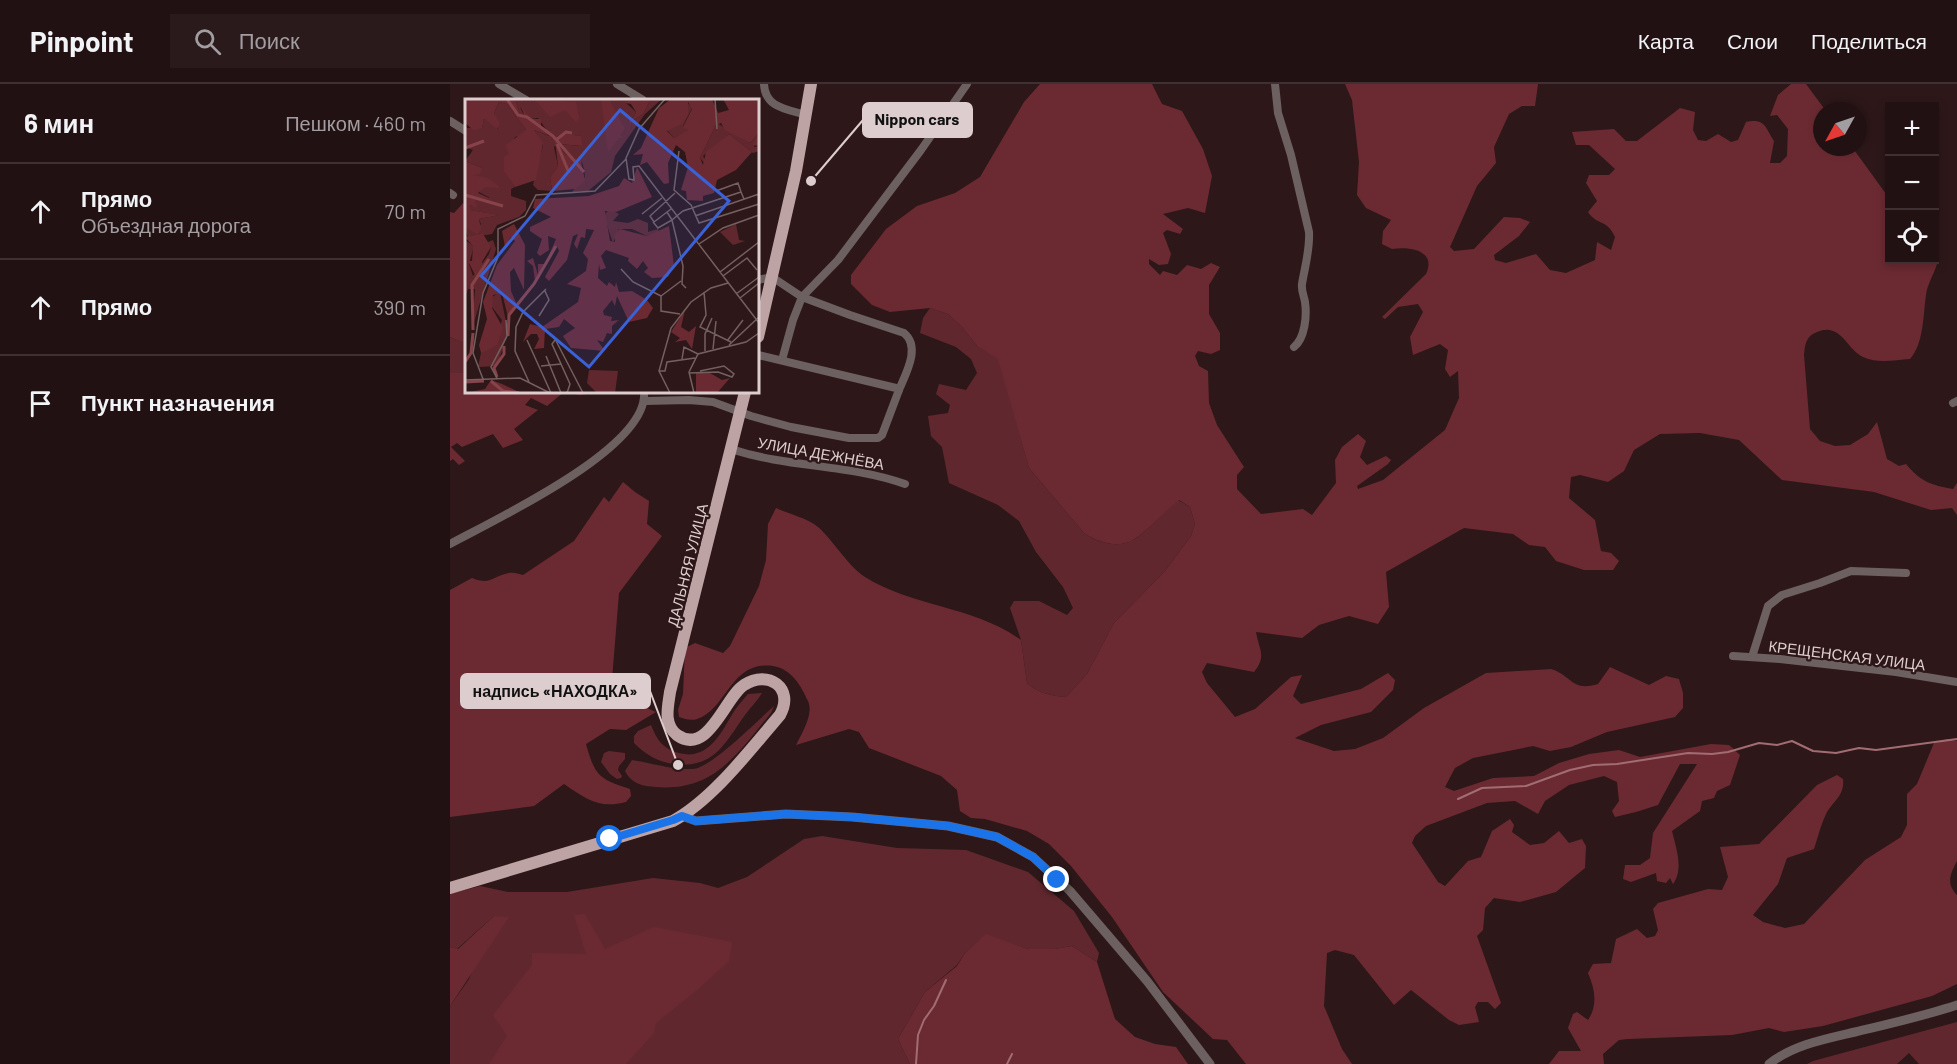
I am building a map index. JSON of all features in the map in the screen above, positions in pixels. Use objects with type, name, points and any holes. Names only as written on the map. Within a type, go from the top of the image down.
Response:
[{"type":"main road","points":[[759,333],[796,171],[812,84]]},
{"type":"main road","name":"ДАЛЬНЯЯ УЛИЦА","points":[[682,816],[709,794],[780,715],[785,701],[783,692],[775,683],[764,679],[748,683],[734,694],[717,722],[696,739],[685,739],[676,734],[667,717],[670,692],[745,393]]},
{"type":"main road","points":[[450,888],[682,816]]},
{"type":"street","points":[[499,84],[524,99]]},
{"type":"street","points":[[616,84],[641,99]]},
{"type":"street","points":[[764,84],[765,94],[770,101],[806,115]]},
{"type":"street","points":[[782,360],[802,297],[838,260],[921,150],[967,84]]},
{"type":"street","points":[[1275,84],[1278,113],[1292,155],[1310,232],[1302,287],[1306,305],[1305,322],[1299,342],[1294,347]]},
{"type":"street","points":[[450,121],[465,130]]},
{"type":"street","points":[[759,280],[772,277],[802,297],[839,312],[904,333],[910,338],[913,350],[899,390],[759,355]]},
{"type":"street","name":"УЛИЦА ДЕЖНЁВА","points":[[741,412],[791,427],[849,438],[878,438],[882,435],[899,390]]},
{"type":"street","points":[[450,544],[550,490],[597,458],[615,443],[637,418],[645,401],[645,393]]},
{"type":"street","points":[[645,401],[689,399],[713,402],[741,412]]},
{"type":"street","name":"УЛИЦА ДЕЖНЁВА","points":[[731,449],[777,461],[887,477],[905,484]]},
{"type":"street","points":[[1752,657],[1768,606],[1782,595],[1820,584],[1851,571],[1906,573]]},
{"type":"street","name":"КРЕЩЕНСКАЯ УЛИЦА","points":[[1733,656],[1896,672],[1957,682]]},
{"type":"street","points":[[682,816],[696,821],[786,814],[852,817],[948,826],[997,837],[1033,857],[1070,891],[1147,981],[1210,1064]]},
{"type":"street","points":[[1769,1064],[1780,1055],[1814,1042],[1957,1005]]},
{"type":"shaded area","points":[[1040,84],[1152,84],[1162,104],[1182,111],[1203,149],[1212,176],[1205,213],[1188,208],[1163,214],[1183,229],[1180,234],[1167,230],[1163,233],[1171,254],[1168,264],[1159,265],[1149,259],[1149,264],[1160,275],[1163,271],[1177,275],[1187,265],[1201,269],[1211,263],[1220,267],[1209,285],[1209,314],[1220,333],[1220,350],[1211,354],[1198,351],[1195,356],[1199,366],[1208,371],[1209,403],[1217,425],[1244,467],[1237,475],[1237,489],[1261,514],[1303,509],[1312,515],[1336,483],[1335,460],[1342,447],[1358,434],[1366,441],[1360,457],[1367,465],[1386,456],[1391,460],[1357,486],[1358,489],[1383,480],[1445,430],[1459,398],[1458,371],[1450,377],[1445,369],[1448,350],[1440,344],[1413,355],[1410,337],[1423,312],[1418,304],[1398,307],[1385,319],[1382,317],[1426,274],[1428,260],[1419,251],[1406,248],[1392,249],[1382,244],[1383,231],[1391,220],[1366,208],[1357,195],[1359,162],[1352,100],[1345,84],[1538,84],[1535,106],[1522,106],[1509,114],[1494,147],[1496,163],[1477,186],[1450,247],[1454,251],[1474,249],[1504,217],[1520,218],[1530,222],[1519,236],[1494,255],[1495,260],[1506,263],[1536,254],[1550,270],[1566,273],[1595,260],[1597,242],[1611,250],[1615,237],[1609,227],[1594,219],[1588,212],[1597,201],[1586,183],[1589,175],[1609,175],[1615,169],[1589,145],[1576,145],[1572,132],[1614,129],[1626,141],[1637,141],[1680,108],[1695,112],[1693,130],[1698,140],[1706,141],[1718,134],[1731,142],[1738,140],[1746,122],[1761,123],[1774,141],[1770,163],[1780,163],[1787,156],[1788,129],[1777,115],[1770,116],[1778,95],[1791,84],[1806,84],[1819,102],[1813,102],[1813,156],[1859,156],[1885,192],[1885,264],[1937,264],[1927,291],[1918,345],[1910,359],[1886,361],[1863,357],[1838,333],[1825,330],[1808,338],[1804,355],[1810,429],[1820,441],[1835,446],[1850,445],[1868,434],[1877,422],[1887,459],[1899,466],[1906,464],[1922,479],[1932,484],[1953,489],[1957,483],[1957,515],[1952,508],[1931,510],[1874,492],[1782,480],[1739,440],[1700,433],[1660,434],[1634,450],[1624,471],[1608,482],[1580,475],[1571,477],[1569,498],[1595,520],[1601,551],[1611,553],[1619,561],[1613,570],[1584,570],[1556,561],[1545,547],[1529,545],[1513,534],[1464,528],[1386,572],[1389,607],[1378,624],[1349,616],[1319,625],[1302,638],[1256,632],[1261,657],[1254,672],[1207,663],[1202,672],[1207,683],[1235,717],[1255,709],[1291,677],[1302,675],[1293,696],[1301,704],[1361,689],[1388,673],[1395,680],[1393,690],[1371,712],[1321,725],[1295,738],[1334,751],[1355,749],[1383,738],[1424,708],[1486,673],[1551,669],[1582,686],[1598,684],[1610,667],[1649,685],[1666,676],[1679,679],[1683,693],[1683,708],[1675,717],[1607,732],[1571,747],[1550,751],[1533,746],[1473,758],[1455,768],[1445,787],[1454,791],[1493,778],[1534,776],[1559,763],[1589,754],[1619,750],[1640,757],[1711,744],[1729,745],[1740,755],[1730,785],[1717,791],[1714,798],[1702,801],[1700,811],[1672,831],[1679,865],[1673,884],[1670,878],[1666,883],[1657,881],[1656,873],[1631,882],[1623,879],[1625,865],[1640,865],[1650,858],[1653,833],[1697,764],[1680,764],[1658,805],[1636,812],[1615,817],[1612,811],[1619,801],[1617,782],[1604,776],[1569,785],[1545,801],[1538,814],[1515,801],[1487,803],[1426,826],[1415,836],[1412,843],[1438,882],[1445,886],[1468,861],[1481,857],[1492,831],[1510,819],[1514,825],[1512,832],[1530,845],[1544,843],[1559,831],[1569,843],[1582,839],[1586,846],[1585,868],[1556,892],[1520,902],[1494,898],[1485,908],[1483,930],[1477,936],[1501,1003],[1495,1009],[1488,1002],[1478,1002],[1475,1007],[1479,1022],[1459,1025],[1449,1020],[1411,990],[1394,1005],[1354,955],[1335,950],[1327,953],[1324,1006],[1342,1049],[1352,1064],[1246,1064],[1227,1040],[1213,1039],[1163,992],[1112,917],[1071,866],[1049,844],[1027,831],[985,819],[971,818],[960,811],[957,790],[941,776],[869,748],[859,732],[849,729],[796,745],[810,712],[805,695],[791,674],[773,666],[759,666],[747,670],[707,714],[695,720],[679,717],[678,710],[683,694],[685,648],[695,643],[723,653],[730,646],[759,586],[766,560],[768,524],[776,508],[818,527],[865,577],[903,595],[984,620],[1021,640],[1027,683],[1045,693],[1066,697],[1087,674],[1114,623],[1165,571],[1191,536],[1195,524],[1190,507],[1179,500],[1127,543],[1108,543],[1084,533],[1029,468],[998,359],[978,347],[948,314],[930,308],[890,312],[872,305],[851,284],[851,275],[886,229],[917,206],[955,193],[980,177],[1024,102]]},
{"type":"shaded area","points":[[465,201],[465,344],[450,337],[450,212],[454,213]]},
{"type":"shaded area","points":[[930,308],[948,314],[978,347],[999,359],[1029,468],[1084,533],[1107,543],[1127,543],[1143,532],[1178,500],[1190,507],[1195,524],[1191,536],[1165,571],[1114,623],[1087,674],[1066,697],[1045,693],[1027,683],[1021,640],[1010,608],[1014,601],[1039,601],[1067,615],[1073,608],[1063,587],[1036,552],[1019,521],[998,505],[949,483],[942,447],[931,436],[928,416],[948,413],[950,405],[936,394],[939,384],[966,390],[977,373],[971,359],[956,347],[920,333],[923,318]]},
{"type":"shaded area","points":[[450,337],[465,344],[465,373],[450,373]]},
{"type":"shaded area","points":[[450,373],[465,373],[465,393],[563,393],[547,406],[531,398],[525,405],[538,410],[514,429],[523,440],[503,448],[493,434],[462,447],[457,443],[451,447],[465,461],[459,465],[453,459],[450,461]]},
{"type":"shaded area","points":[[569,393],[592,393],[580,395]]},
{"type":"shaded area","points":[[623,482],[649,501],[647,524],[662,536],[619,593],[611,692],[656,712],[626,730],[610,729],[586,744],[592,763],[600,775],[630,789],[631,796],[626,802],[600,803],[586,798],[564,784],[534,806],[450,817],[450,590],[472,578],[483,581],[503,574],[523,575],[574,541],[604,497],[609,502]]},
{"type":"shaded area","points":[[762,693],[717,752],[699,762],[674,764],[663,761],[647,754],[634,743],[634,736],[638,731],[651,725],[658,739],[669,749],[679,753],[698,753],[706,749],[718,737],[736,708],[748,694]]},
{"type":"shaded area","points":[[774,706],[771,713],[747,742],[723,767],[694,783],[676,787],[646,786],[634,782],[625,771],[632,760],[677,768],[701,767],[746,732]]},
{"type":"shaded area","points":[[1947,739],[1957,741],[1957,861],[1952,870],[1950,883],[1957,895],[1957,984],[1932,996],[1823,1026],[1784,1032],[1769,1028],[1732,1035],[1619,1040],[1603,1054],[1604,1064],[1549,1064],[1559,1051],[1581,1051],[1568,1028],[1573,1014],[1577,1012],[1588,1020],[1593,1009],[1594,997],[1588,973],[1593,964],[1611,963],[1616,939],[1637,929],[1647,938],[1655,936],[1658,930],[1653,909],[1658,903],[1708,889],[1722,890],[1728,877],[1720,847],[1759,844],[1817,785],[1837,775],[1843,779],[1841,793],[1827,812],[1814,849],[1787,858],[1778,884],[1753,915],[1763,922],[1785,928],[1804,924],[1865,860],[1901,837],[1907,825],[1907,794],[1917,784],[1934,743]]},
{"type":"shaded area","points":[[609,751],[625,753],[625,759],[618,770],[621,778],[617,779],[610,774],[601,762],[604,753]]},
{"type":"shaded area","points":[[822,836],[897,848],[966,850],[1028,872],[1074,911],[1099,953],[1097,962],[1072,946],[1028,949],[986,935],[965,953],[957,965],[925,992],[898,1039],[910,1064],[450,1064],[450,1006],[469,979],[494,916],[457,949],[450,947],[450,894],[480,886],[508,892],[567,892],[653,878],[700,883],[718,888],[747,877],[804,839]]},
{"type":"shaded area","points":[[585,914],[605,949],[654,927],[732,942],[729,961],[656,1023],[654,1033],[626,1064],[489,1064],[507,1036],[493,1015],[532,965],[532,953],[586,954],[574,915]]},
{"type":"shaded area","points":[[494,916],[509,917],[450,1006],[450,947],[458,949]]},
{"type":"shaded area","points":[[986,934],[1028,949],[1072,946],[1097,962],[1115,1019],[1135,1037],[1155,1044],[1176,1047],[1188,1064],[910,1064],[898,1039],[925,992],[957,966],[965,953]]},
{"type":"shaded area","points":[[1957,1022],[1957,1064],[1919,1064],[1909,1053],[1897,1064],[1807,1064],[1813,1061]]},
{"type":"waterway","points":[[1458,799],[1482,788],[1526,786],[1570,770],[1593,765],[1617,764],[1688,753],[1728,752],[1759,743],[1777,745],[1792,741],[1813,751],[1836,753],[1859,748],[1876,750],[1957,739]]},
{"type":"waterway","points":[[916,1064],[918,1035],[946,980]]},
{"type":"waterway","points":[[1007,1064],[1012,1054]]},
{"type":"place","name":"Nippon cars","points":[[811,181]]},
{"type":"place","name":"надпись «НАХОДКА»","points":[[678,765]]},
{"type":"route","points":[[610,839],[682,816],[696,821],[786,814],[852,817],[948,826],[997,837],[1033,857],[1057,880]]}]
